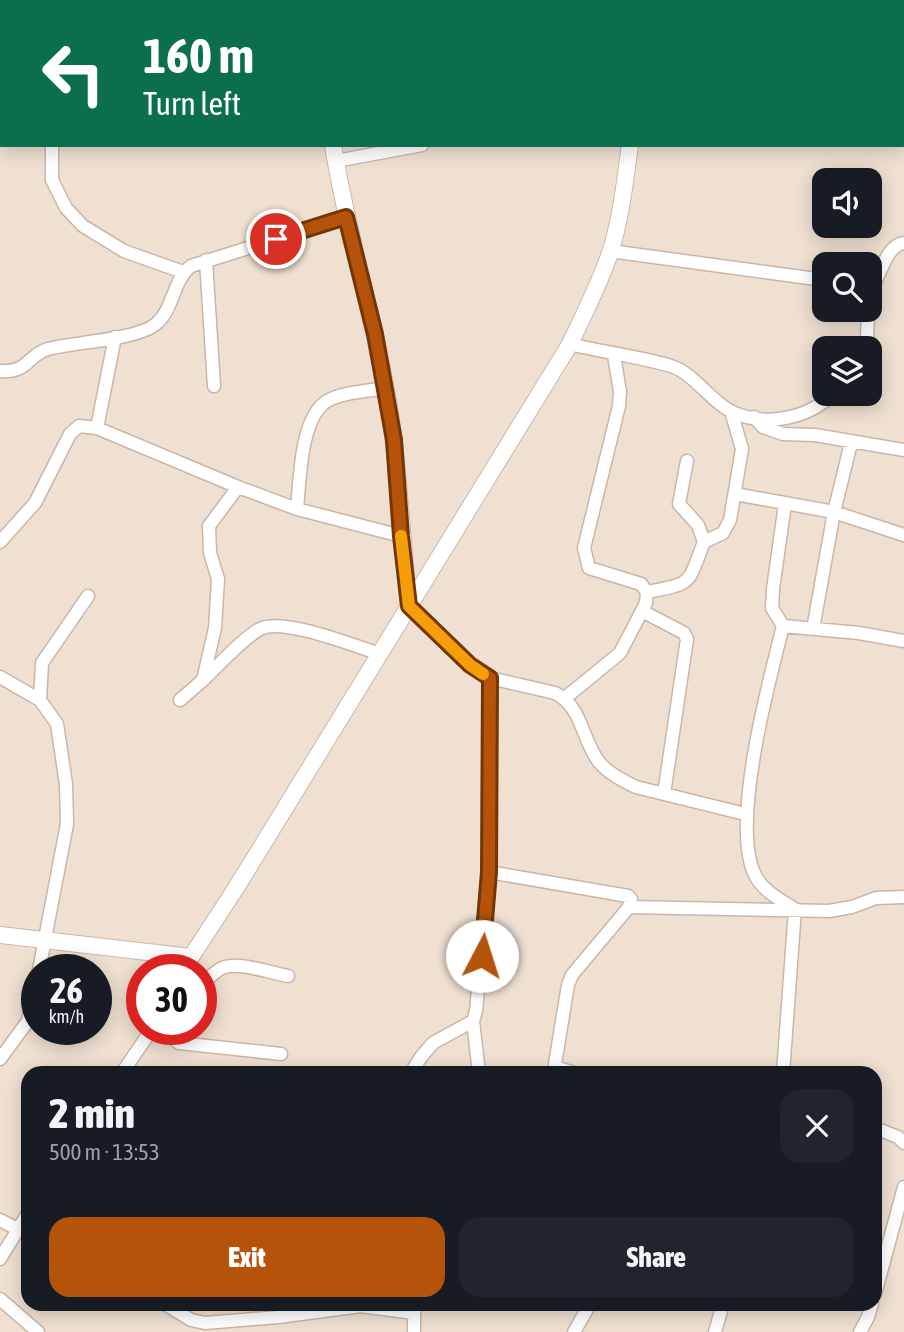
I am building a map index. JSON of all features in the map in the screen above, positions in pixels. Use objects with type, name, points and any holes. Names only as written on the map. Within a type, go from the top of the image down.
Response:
[{"type":"street","points":[[52,147],[52,180],[66,208],[83,226],[124,251],[183,272]]},
{"type":"street","points":[[400,147],[335,153],[346,217],[386,388],[394,440],[409,606],[470,665],[490,678],[555,693],[565,698],[599,762],[619,779],[636,787],[745,814]]},
{"type":"street","points":[[193,954],[570,344],[593,297],[610,251],[625,186],[630,147]]},
{"type":"street","points":[[0,371],[22,369],[44,350],[143,332],[160,321],[183,272],[191,266],[346,217]]},
{"type":"street","points":[[882,268],[892,248],[898,243],[904,243]]},
{"type":"street","points":[[610,251],[812,278]]},
{"type":"street","points":[[206,260],[214,386]]},
{"type":"street","points":[[97,428],[116,337]]},
{"type":"street","points":[[570,344],[674,367],[731,411],[754,417],[781,420],[807,413],[817,406]]},
{"type":"street","points":[[614,355],[620,391],[619,406],[584,548],[585,556],[589,568],[641,584],[647,592]]},
{"type":"street","points":[[298,509],[303,449],[310,424],[319,410],[325,402],[338,397],[386,388]]},
{"type":"street","points":[[704,542],[723,533],[730,520],[742,449],[731,411]]},
{"type":"street","points":[[754,417],[762,427],[773,432],[815,435],[904,450]]},
{"type":"street","points":[[0,541],[34,503],[70,434],[79,426],[97,428],[298,509],[401,536]]},
{"type":"street","points":[[813,629],[834,512],[852,443]]},
{"type":"street","points":[[647,592],[680,586],[689,580],[704,542],[698,525],[679,504],[687,461]]},
{"type":"street","points":[[203,680],[215,628],[218,579],[210,553],[209,526],[238,487]]},
{"type":"street","points":[[734,494],[834,512],[904,535]]},
{"type":"street","points":[[785,503],[772,598],[772,608],[783,626],[766,692],[745,814],[747,843],[754,873],[766,891],[795,909]]},
{"type":"street","points":[[565,698],[620,653],[642,611],[647,592]]},
{"type":"street","points":[[40,700],[42,663],[88,596]]},
{"type":"street","points":[[642,611],[684,633],[687,639],[664,794]]},
{"type":"street","points":[[180,700],[260,628],[277,625],[329,637],[380,654]]},
{"type":"street","points":[[783,626],[904,642]]},
{"type":"street","points":[[0,677],[40,700],[57,724],[66,784],[66,824],[42,954]]},
{"type":"street","points":[[478,1066],[473,1021],[489,872],[490,678]]},
{"type":"street","points":[[489,872],[628,896],[631,899],[629,907],[578,967],[568,985],[556,1066]]},
{"type":"street","points":[[629,907],[829,911],[852,907],[876,898],[904,897]]},
{"type":"street","points":[[784,1066],[795,909]]},
{"type":"street","points":[[0,935],[131,954]]},
{"type":"street","points":[[217,971],[232,965],[288,976]]},
{"type":"street","points":[[416,1066],[433,1043],[473,1021]]},
{"type":"street","points":[[0,1059],[21,1030]]},
{"type":"street","points":[[127,1066],[141,1045]]},
{"type":"street","points":[[186,1045],[281,1054]]},
{"type":"street","points":[[882,1131],[898,1137],[904,1143]]},
{"type":"street","points":[[882,1268],[904,1187]]},
{"type":"street","points":[[0,1220],[17,1229]]},
{"type":"street","points":[[0,1259],[21,1223]]},
{"type":"street","points":[[0,1299],[38,1332]]},
{"type":"street","points":[[176,1311],[205,1328],[323,1311]]},
{"type":"street","points":[[379,1311],[416,1321]]},
{"type":"street","points":[[574,1332],[586,1311]]},
{"type":"street","points":[[715,1332],[721,1311]]},
{"type":"street","points":[[860,1332],[870,1311]]},
{"type":"shaded area","points":[[0,147],[904,147],[904,1332],[0,1332]]},
{"type":"slow traffic","points":[[401,536],[409,606],[470,665],[483,674]]},
{"type":"route","points":[[276,239],[346,217],[386,388],[394,440],[409,606],[470,665],[490,678],[489,872],[482,956]]}]
